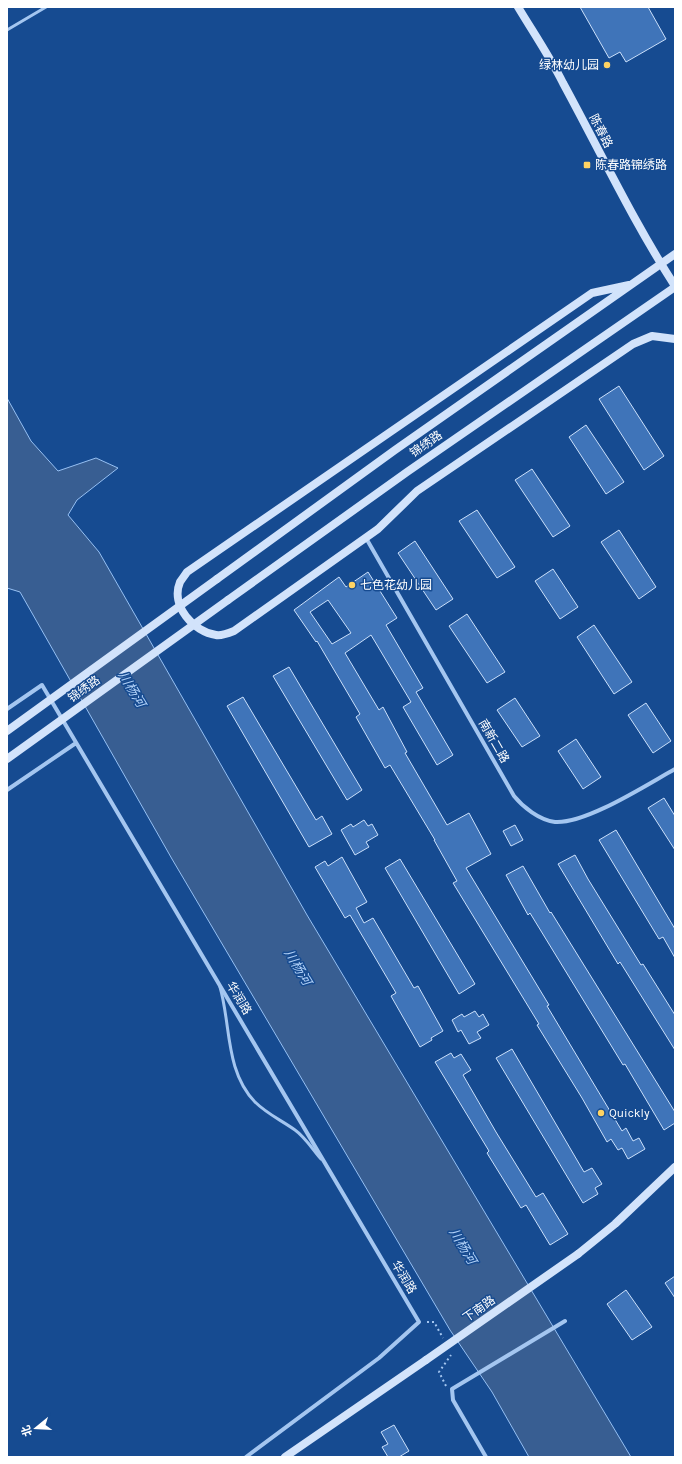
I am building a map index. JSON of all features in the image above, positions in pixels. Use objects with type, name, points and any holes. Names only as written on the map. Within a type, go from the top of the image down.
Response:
[{"type":"main road","name":"陈春路","points":[[518,7],[563,82],[602,158],[660,263],[675,286]]},
{"type":"main road","name":"锦绣路","points":[[7,731],[395,450],[660,263],[675,254]]},
{"type":"main road","name":"锦绣路","points":[[629,285],[592,293],[187,572],[180,583],[178,594],[182,609],[191,623],[201,630],[217,636],[234,632],[378,529],[417,491],[632,344],[652,336],[675,339]]},
{"type":"main road","name":"锦绣路","points":[[7,758],[414,468],[675,286]]},
{"type":"main road","name":"下南路","points":[[285,1457],[578,1254],[615,1224],[675,1167]]},
{"type":"street","name":"南新二路","points":[[366,538],[514,796],[526,810],[554,822],[579,818],[675,769]]},
{"type":"street","name":"华润路","points":[[7,709],[42,685],[419,1322],[379,1358],[246,1457]]},
{"type":"street","points":[[7,790],[76,743]]},
{"type":"street","points":[[486,1457],[453,1400],[452,1389],[565,1321]]},
{"type":"lane","points":[[7,30],[46,7]]},
{"type":"lane","points":[[218,984],[224,1004],[227,1032],[233,1062],[249,1095],[274,1118],[295,1130],[326,1165]]},
{"type":"water","name":"川杨河","points":[[7,398],[31,441],[58,471],[96,458],[118,468],[77,500],[68,515],[99,552],[307,915],[631,1457],[529,1457],[492,1392],[450,1330],[172,859],[20,592],[7,588]]},
{"type":"building","points":[[580,7],[648,7],[666,39],[626,62],[620,52],[609,58]]},
{"type":"building","points":[[619,386],[664,456],[644,470],[599,399]]},
{"type":"building","points":[[586,425],[624,482],[606,494],[569,437]]},
{"type":"building","points":[[532,469],[570,526],[553,537],[515,480]]},
{"type":"building","points":[[477,510],[515,567],[497,578],[459,521]]},
{"type":"building","points":[[619,530],[656,587],[639,599],[601,542]]},
{"type":"building","points":[[415,541],[453,599],[436,610],[398,553]]},
{"type":"building","points":[[553,569],[578,607],[560,619],[535,581]]},
{"type":"building","points":[[368,572],[397,618],[386,625],[423,688],[416,692],[453,755],[437,765],[403,707],[411,702],[371,635],[345,653],[379,710],[383,707],[407,752],[405,753],[447,825],[469,813],[491,854],[466,868],[549,1005],[547,1006],[622,1131],[626,1128],[633,1141],[639,1138],[645,1149],[628,1159],[622,1148],[618,1150],[611,1139],[607,1142],[537,1025],[539,1024],[453,883],[457,881],[435,840],[390,765],[385,768],[356,717],[360,714],[317,641],[316,642],[294,610],[339,577],[346,587]],"holes":[[[328,600],[351,633],[332,644],[310,612]]]},
{"type":"building","points":[[467,614],[505,672],[487,683],[449,626]]},
{"type":"building","points":[[594,625],[632,682],[614,694],[577,637]]},
{"type":"building","points":[[289,667],[362,790],[347,800],[273,676]]},
{"type":"building","points":[[243,697],[316,820],[322,816],[332,834],[309,847],[227,706]]},
{"type":"building","points":[[515,698],[540,736],[522,747],[497,710]]},
{"type":"building","points":[[646,703],[671,741],[653,753],[628,715]]},
{"type":"building","points":[[576,739],[601,777],[583,789],[558,751]]},
{"type":"building","points":[[664,798],[675,816],[675,850],[648,808]]},
{"type":"building","points":[[364,820],[368,826],[372,824],[378,835],[366,842],[369,847],[355,855],[341,830],[351,824],[353,827]]},
{"type":"building","points":[[515,825],[523,840],[511,846],[503,831]]},
{"type":"building","points":[[616,830],[675,929],[675,958],[663,937],[659,939],[599,840]]},
{"type":"building","points":[[575,855],[588,879],[641,965],[643,964],[675,1015],[675,1050],[620,962],[618,964],[558,864]]},
{"type":"building","points":[[342,857],[367,902],[356,908],[364,923],[373,918],[414,988],[418,986],[443,1031],[420,1047],[391,996],[396,993],[350,915],[345,918],[315,867],[325,861],[328,866]]},
{"type":"building","points":[[400,859],[475,984],[459,994],[385,868]]},
{"type":"building","points":[[523,866],[550,913],[551,912],[675,1112],[675,1123],[664,1130],[625,1064],[623,1065],[530,913],[528,915],[506,875]]},
{"type":"building","points":[[475,1011],[479,1017],[483,1014],[489,1025],[477,1032],[481,1038],[469,1044],[461,1030],[458,1032],[452,1020],[462,1014],[464,1017]]},
{"type":"building","points":[[512,1049],[584,1172],[592,1168],[602,1184],[595,1188],[598,1194],[583,1203],[496,1058]]},
{"type":"building","points":[[451,1053],[454,1058],[461,1054],[471,1070],[463,1075],[496,1132],[536,1197],[543,1193],[568,1234],[550,1245],[526,1205],[521,1208],[487,1153],[489,1151],[435,1062]]},
{"type":"building","points":[[675,1276],[675,1298],[665,1283]]},
{"type":"building","points":[[626,1290],[652,1327],[632,1340],[607,1304]]},
{"type":"building","points":[[394,1425],[409,1451],[399,1457],[388,1457],[382,1447],[388,1444],[381,1432]]},
{"type":"place","name":"绿林幼儿园","points":[[607,65]]},
{"type":"place","name":"陈春路锦绣路","points":[[587,165]]},
{"type":"place","name":"七色花幼儿园","points":[[352,585]]},
{"type":"place","name":"Quickly","points":[[601,1113]]}]
